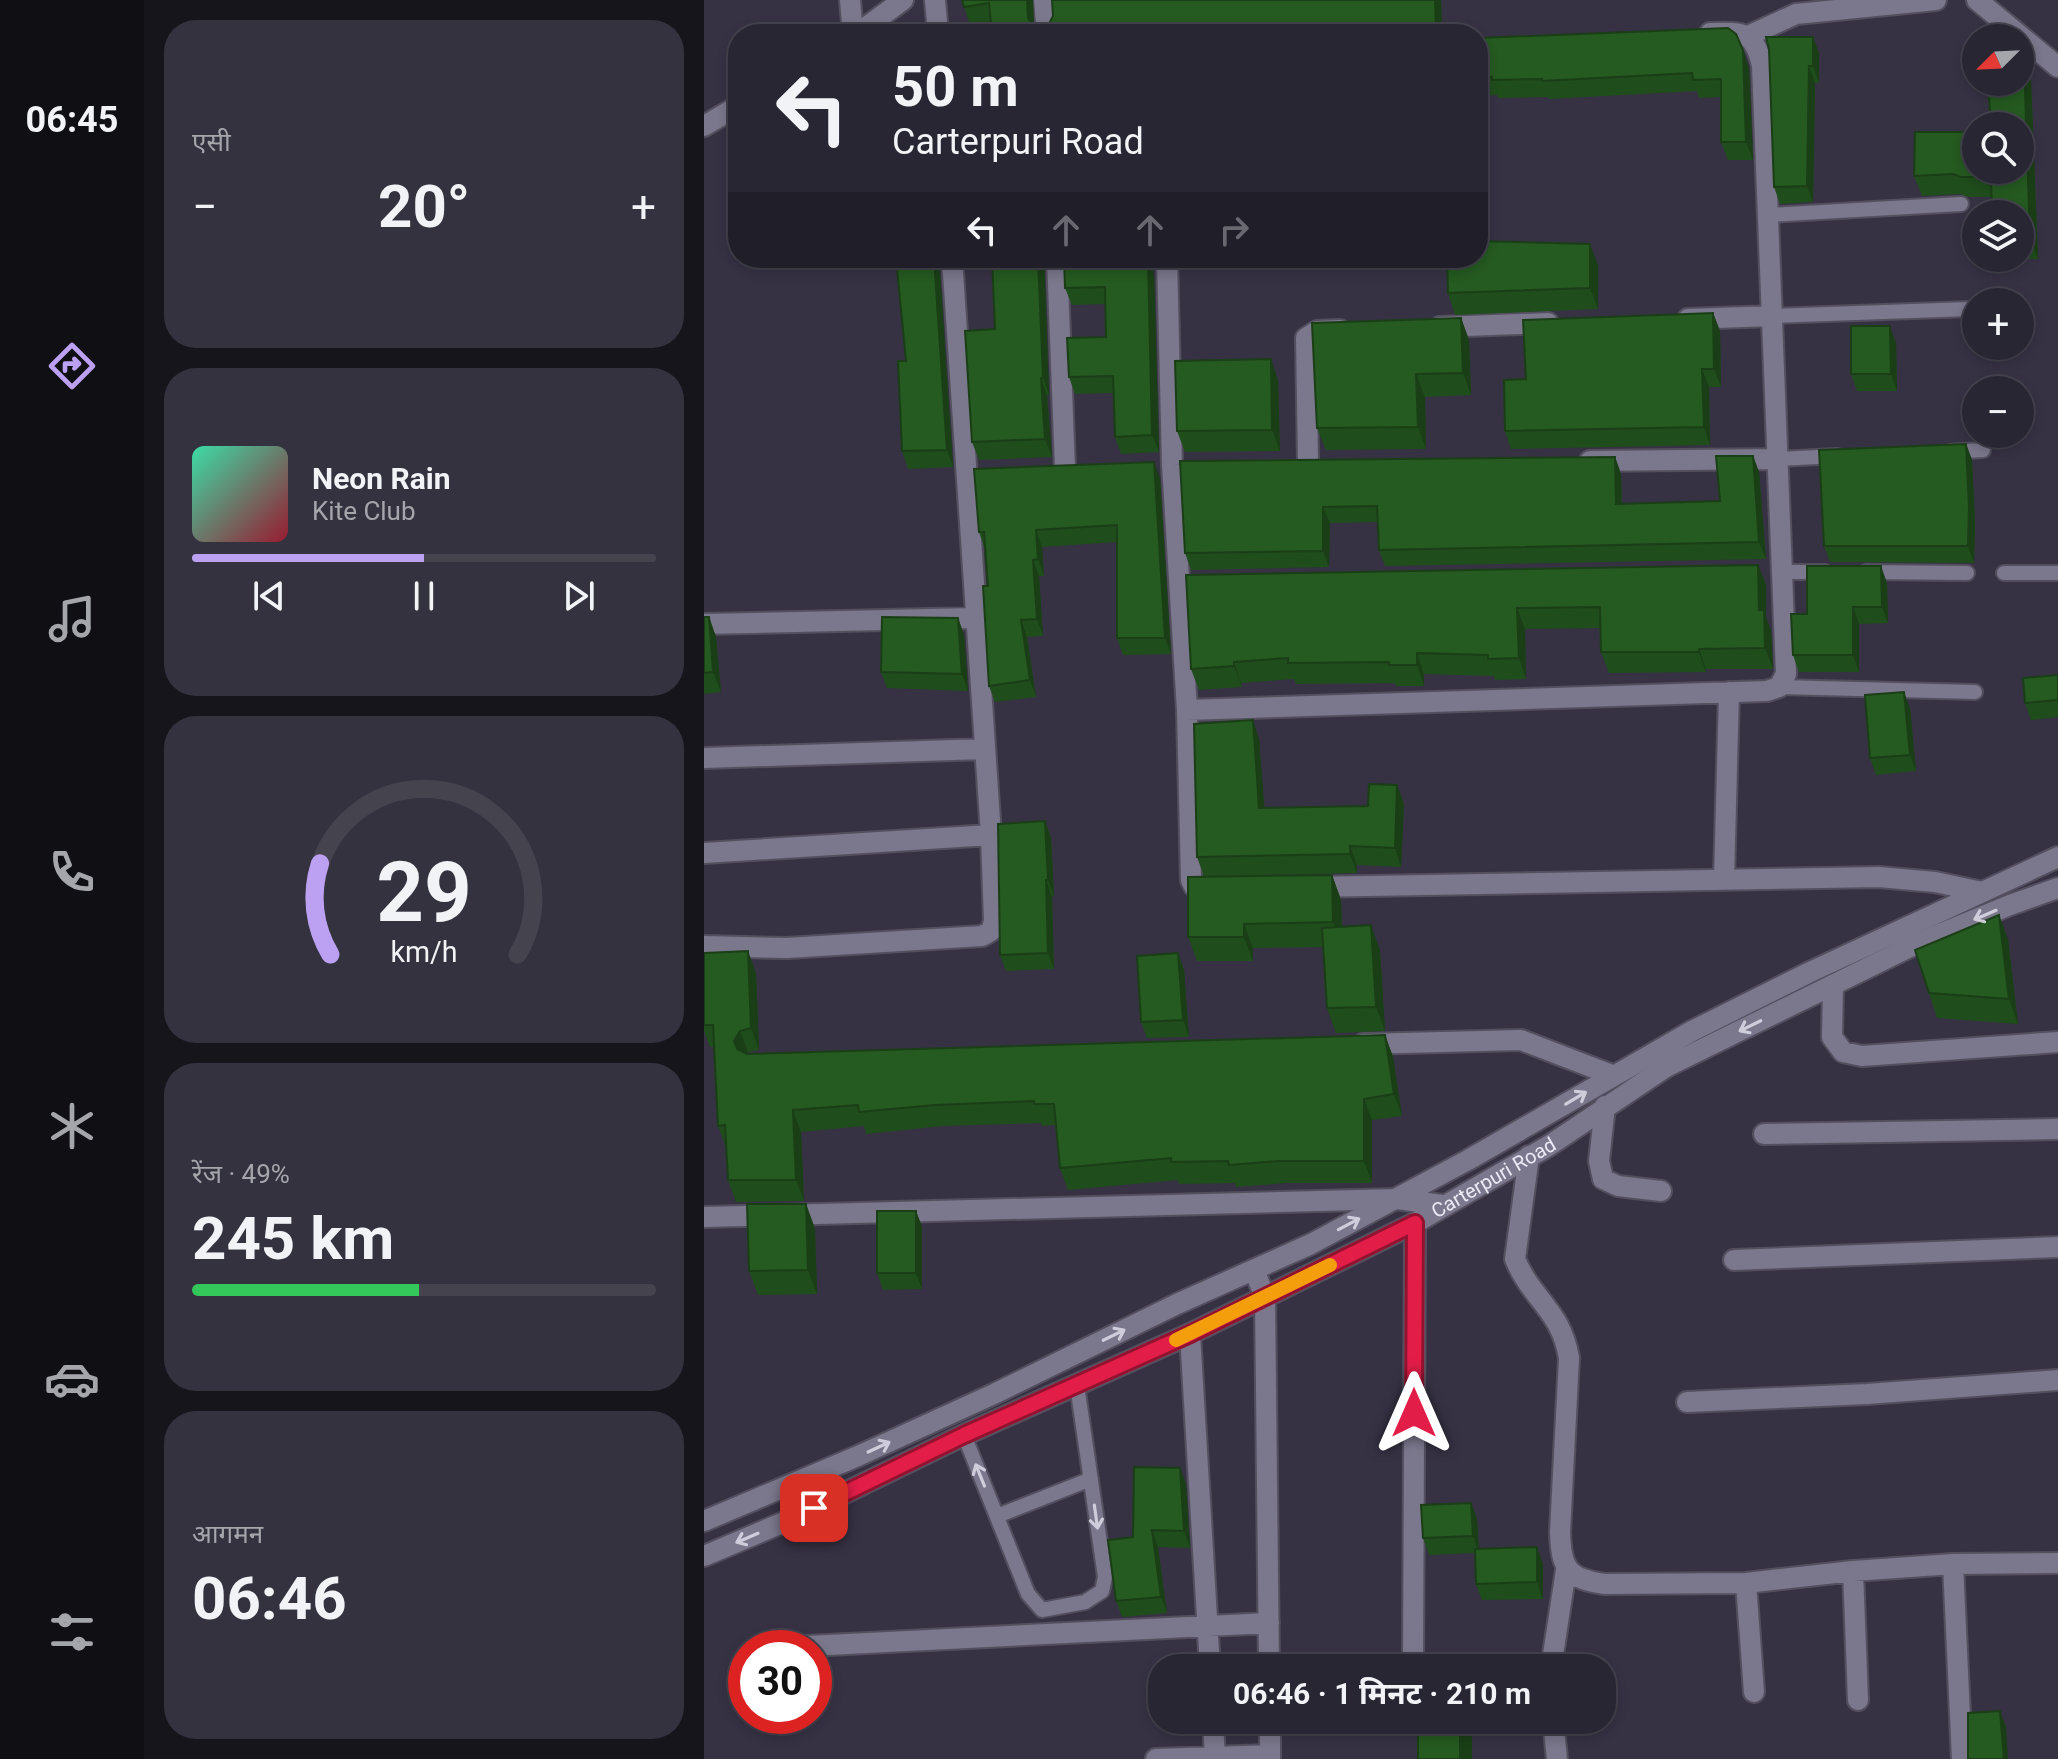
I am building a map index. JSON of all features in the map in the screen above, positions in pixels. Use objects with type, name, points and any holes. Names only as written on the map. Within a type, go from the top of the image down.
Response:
[{"type":"street","points":[[850,0],[854,24]]},
{"type":"street","points":[[869,24],[903,0]]},
{"type":"street","points":[[935,0],[937,24]]},
{"type":"street","points":[[1044,0],[1046,24]]},
{"type":"street","points":[[1748,36],[1796,14],[1936,0]]},
{"type":"street","points":[[1977,0],[2058,67]]},
{"type":"street","points":[[1187,710],[1767,691],[1779,687],[1786,674],[1774,572],[1778,459],[1762,66],[1758,47],[1748,36],[1732,32],[1685,34]]},
{"type":"street","points":[[704,126],[728,112]]},
{"type":"street","points":[[704,946],[787,948],[982,936],[991,931],[994,921],[991,835],[975,618],[973,472],[953,268]]},
{"type":"street","points":[[1057,268],[1066,469]]},
{"type":"street","points":[[1167,268],[1172,466],[1188,583],[1191,880],[1200,889],[1232,889]]},
{"type":"street","points":[[1662,319],[1772,316]]},
{"type":"street","points":[[1427,327],[1568,323]]},
{"type":"street","points":[[1309,463],[1306,338],[1317,331],[1364,330]]},
{"type":"street","points":[[1574,461],[1778,459]]},
{"type":"street","points":[[704,624],[975,618]]},
{"type":"street","points":[[1724,879],[1729,692]]},
{"type":"street","points":[[704,758],[984,749]]},
{"type":"street","points":[[704,853],[991,835]]},
{"type":"street","name":"Carterpuri Road","points":[[705,1520],[926,1425],[1177,1304],[1311,1244],[1397,1199],[1692,1031],[2058,857]]},
{"type":"street","points":[[1295,887],[1879,877],[1935,882],[1982,892]]},
{"type":"street","name":"Carterpuri Road","points":[[704,1556],[789,1520],[964,1435],[1190,1334],[1415,1223],[1529,1156],[1666,1067],[1918,943],[2058,888]]},
{"type":"street","points":[[1833,985],[1832,1037],[1843,1052],[1862,1056],[2058,1042]]},
{"type":"street","points":[[1339,1045],[1521,1040],[1612,1075]]},
{"type":"street","points":[[1605,1106],[1599,1161],[1603,1179],[1618,1186],[1661,1191]]},
{"type":"street","points":[[1764,1134],[2058,1129]]},
{"type":"street","points":[[1529,1156],[1515,1259],[1522,1275],[1555,1316],[1566,1336],[1569,1358],[1560,1532],[1560,1552],[1566,1570],[1553,1654]]},
{"type":"street","points":[[704,1217],[1397,1199],[1442,1205]]},
{"type":"street","points":[[1413,1654],[1415,1223]]},
{"type":"street","points":[[1734,1260],[2058,1247]]},
{"type":"street","points":[[1254,1270],[1265,1297],[1269,1654]]},
{"type":"street","points":[[1190,1334],[1209,1654]]},
{"type":"street","points":[[1687,1402],[1867,1394],[2058,1380]]},
{"type":"street","points":[[1566,1570],[1583,1581],[1605,1584],[1746,1583],[1953,1564],[2058,1563]]},
{"type":"street","points":[[1953,1564],[1962,1759]]},
{"type":"street","points":[[1853,1571],[1858,1700]]},
{"type":"street","points":[[1746,1583],[1754,1692]]},
{"type":"street","points":[[832,1644],[1269,1623]]},
{"type":"street","points":[[1214,1734],[1215,1757]]},
{"type":"street","points":[[1156,1759],[1270,1757],[1270,1734]]},
{"type":"street","points":[[1554,1734],[1557,1759]]},
{"type":"lane","points":[[1768,215],[1961,204]]},
{"type":"lane","points":[[1772,316],[1962,309]]},
{"type":"lane","points":[[1936,452],[1983,450]]},
{"type":"lane","points":[[1778,459],[1857,456]]},
{"type":"lane","points":[[1774,572],[1967,573]]},
{"type":"lane","points":[[2004,573],[2058,573]]},
{"type":"lane","points":[[1779,687],[1975,692]]},
{"type":"lane","points":[[964,1435],[1028,1594],[1042,1610],[1085,1602],[1102,1591],[1105,1577],[1077,1385]]},
{"type":"lane","points":[[997,1516],[1091,1479]]},
{"type":"building","points":[[962,0],[1027,0],[1028,18],[1032,24],[991,24],[989,3],[964,7]]},
{"type":"building","points":[[1052,0],[1435,0],[1436,24],[1049,24],[1053,16]]},
{"type":"building","points":[[1728,28],[1736,34],[1743,50],[1746,142],[1721,142],[1721,79],[1693,80],[1692,73],[1542,81],[1492,80],[1488,77],[1488,38]]},
{"type":"building","points":[[1766,37],[1813,37],[1813,66],[1809,66],[1807,186],[1774,187]]},
{"type":"building","points":[[1989,96],[2025,96],[2026,112],[1990,112]]},
{"type":"building","points":[[1915,132],[1962,132],[1962,177],[1953,174],[1914,176]]},
{"type":"building","points":[[1991,184],[2028,184],[2029,200],[1992,200]]},
{"type":"building","points":[[1488,241],[1590,244],[1590,288],[1448,293],[1447,268],[1488,268]]},
{"type":"building","points":[[897,268],[935,268],[947,450],[902,451],[898,361],[906,361]]},
{"type":"building","points":[[992,268],[1038,268],[1045,439],[972,442],[965,331],[995,329]]},
{"type":"building","points":[[1064,268],[1148,268],[1152,435],[1115,437],[1113,376],[1069,377],[1067,338],[1106,337],[1105,287],[1065,288]]},
{"type":"building","points":[[1713,313],[1714,369],[1702,369],[1704,427],[1505,431],[1504,380],[1526,379],[1523,320]]},
{"type":"building","points":[[1461,318],[1463,373],[1416,374],[1418,427],[1317,428],[1312,323]]},
{"type":"building","points":[[1851,326],[1890,326],[1891,374],[1851,374]]},
{"type":"building","points":[[1271,359],[1272,430],[1177,431],[1175,361]]},
{"type":"building","points":[[1962,444],[1962,448],[1966,448],[1968,546],[1824,546],[1819,450]]},
{"type":"building","points":[[1716,456],[1753,456],[1759,542],[1379,550],[1377,506],[1323,507],[1323,551],[1185,553],[1180,461],[1615,457],[1616,504],[1720,501]]},
{"type":"building","points":[[1154,462],[1165,638],[1117,638],[1117,525],[1036,530],[1038,559],[1033,560],[1037,619],[1021,620],[1030,680],[989,686],[983,586],[988,586],[984,532],[979,532],[974,469]]},
{"type":"building","points":[[1758,565],[1759,610],[1764,610],[1765,648],[1601,652],[1600,607],[1517,608],[1519,658],[1488,659],[1488,655],[1417,653],[1417,665],[1389,665],[1389,662],[1288,663],[1288,658],[1191,669],[1186,575]]},
{"type":"building","points":[[1807,566],[1881,566],[1882,607],[1853,607],[1853,655],[1793,655],[1791,614],[1807,614]]},
{"type":"building","points":[[704,617],[709,617],[713,672],[704,673]]},
{"type":"building","points":[[882,617],[958,618],[962,674],[881,672]]},
{"type":"building","points":[[2058,675],[2058,700],[2025,703],[2023,678]]},
{"type":"building","points":[[1904,692],[1910,755],[1870,758],[1865,695]]},
{"type":"building","points":[[1253,720],[1259,808],[1368,806],[1369,784],[1397,785],[1395,848],[1350,846],[1350,854],[1197,857],[1194,724]]},
{"type":"building","points":[[1045,821],[1048,953],[1000,955],[998,824]]},
{"type":"building","points":[[1332,875],[1333,922],[1244,924],[1244,937],[1188,937],[1188,877]]},
{"type":"building","points":[[1999,915],[2009,999],[1929,993],[1915,950]]},
{"type":"building","points":[[1371,925],[1376,1007],[1327,1008],[1322,928]]},
{"type":"building","points":[[748,951],[751,1028],[740,1031],[734,1041],[737,1049],[747,1054],[1385,1035],[1394,1094],[1364,1099],[1364,1161],[1279,1161],[1229,1165],[1228,1161],[1171,1162],[1171,1158],[1060,1168],[1054,1104],[1034,1104],[1034,1101],[935,1105],[859,1112],[858,1105],[793,1110],[796,1180],[728,1180],[725,1125],[718,1126],[713,1025],[704,1025],[704,953]]},
{"type":"building","points":[[1178,953],[1183,1020],[1141,1022],[1137,956]]},
{"type":"building","points":[[747,1204],[806,1204],[808,1270],[749,1271]]},
{"type":"building","points":[[877,1211],[916,1211],[916,1273],[877,1273]]},
{"type":"building","points":[[1134,1467],[1180,1468],[1184,1531],[1152,1530],[1161,1597],[1116,1601],[1108,1540],[1133,1537]]},
{"type":"building","points":[[1471,1503],[1473,1536],[1423,1538],[1421,1505]]},
{"type":"building","points":[[1537,1547],[1537,1582],[1476,1584],[1475,1549]]},
{"type":"building","points":[[2000,1711],[2004,1759],[1968,1759],[1968,1713]]},
{"type":"building","points":[[1418,1734],[1460,1734],[1460,1759],[1418,1759]]},
{"type":"slow traffic","points":[[1176,1340],[1330,1265]]},
{"type":"route","points":[[814,1508],[964,1435],[1190,1334],[1415,1223],[1414,1413]]}]
